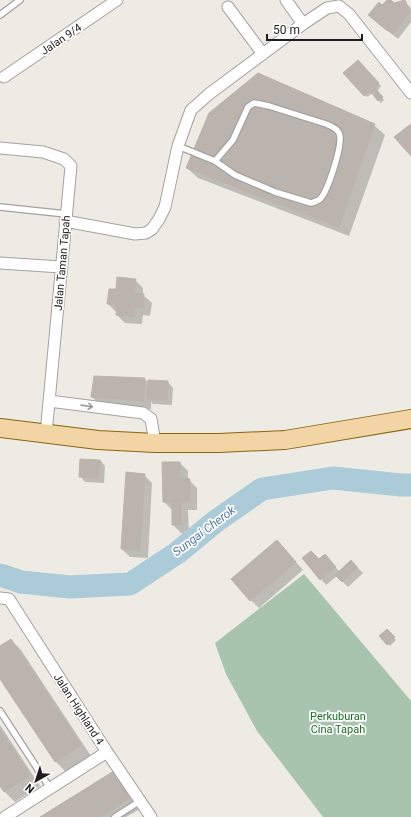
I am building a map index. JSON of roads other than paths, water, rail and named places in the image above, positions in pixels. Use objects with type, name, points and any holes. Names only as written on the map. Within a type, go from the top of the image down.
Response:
[{"type":"main road","points":[[0,428],[98,440],[155,443],[219,443],[285,440],[411,419]]},
{"type":"street","name":"Jalan 9/4","points":[[2,76],[117,0]]},
{"type":"street","points":[[286,0],[303,24]]},
{"type":"street","points":[[66,217],[135,234],[146,233],[152,229],[165,207],[178,146],[191,110],[209,94],[303,24],[327,8],[339,6],[349,14],[411,93]]},
{"type":"street","points":[[228,7],[263,54]]},
{"type":"street","name":"Jalan Taman Tapah","points":[[0,148],[43,152],[64,159],[71,166],[46,434]]},
{"type":"street","points":[[0,263],[61,267]]},
{"type":"street","points":[[49,401],[143,413],[151,420],[155,443]]},
{"type":"street","name":"Jalan Highland 4","points":[[4,598],[151,817]]},
{"type":"street","points":[[6,817],[107,752]]},
{"type":"lane","points":[[0,15],[20,0]]},
{"type":"lane","points":[[178,146],[215,161],[235,175],[275,192],[311,203],[320,199],[327,187],[337,156],[340,133],[335,128],[326,124],[269,106],[254,103],[248,107],[233,140],[215,161]]},
{"type":"lane","points":[[0,207],[66,217]]},
{"type":"lane","points":[[0,711],[50,788]]},
{"type":"lane","points":[[115,817],[140,801]]},
{"type":"waterway","name":"Sungai Cherok","points":[[0,575],[21,582],[70,587],[130,584],[177,553],[216,521],[262,489],[333,478],[411,485]]},
{"type":"park label","name":"Perkuburan Cina Tapah","points":[[338,722]]}]
